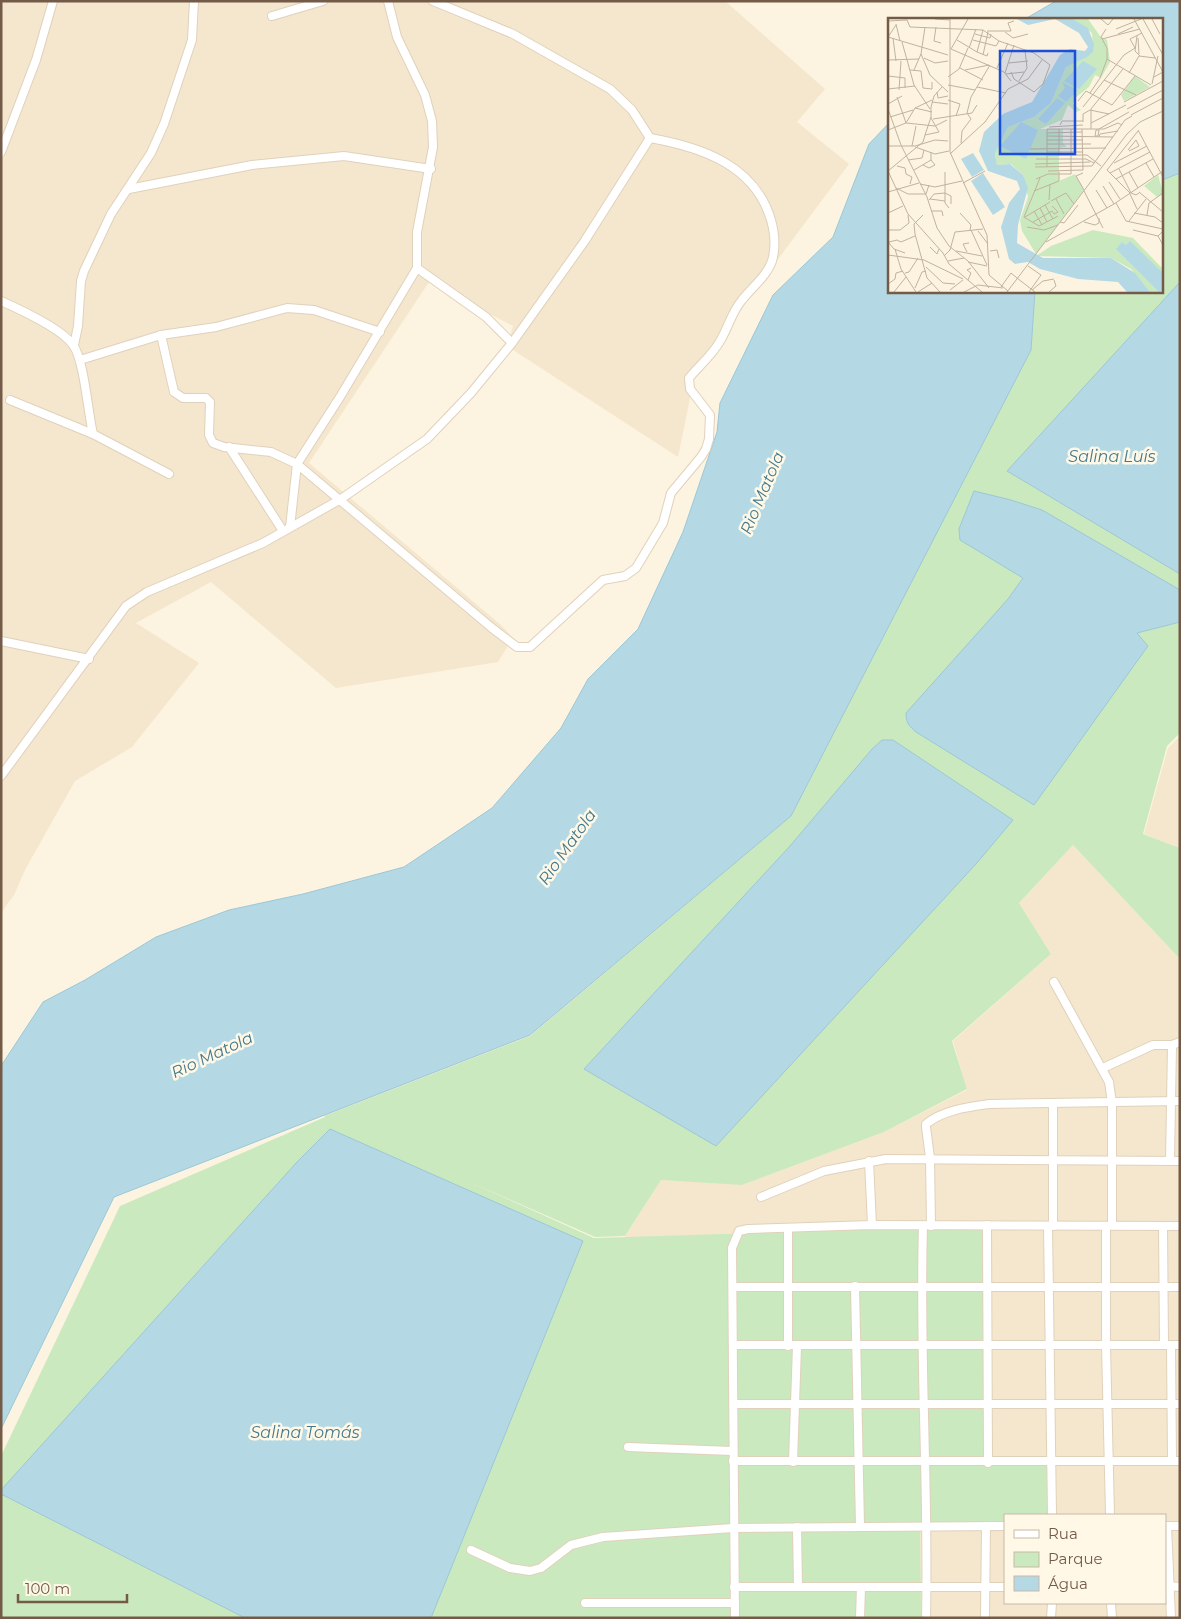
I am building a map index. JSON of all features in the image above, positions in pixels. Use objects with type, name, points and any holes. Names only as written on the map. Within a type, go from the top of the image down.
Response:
[{"type":"street","points":[[1,152],[36,60],[53,1]]},
{"type":"street","points":[[74,345],[77,335],[81,281],[84,271],[111,214],[151,153],[164,124],[192,40],[194,1]]},
{"type":"street","points":[[272,16],[323,1]]},
{"type":"street","points":[[286,529],[297,464],[380,332],[417,268],[417,232],[431,169],[433,147],[432,121],[425,95],[397,37],[388,1]]},
{"type":"street","points":[[161,335],[174,392],[183,398],[209,400],[210,439],[217,446],[271,452],[297,464],[517,647],[524,649],[535,643],[603,580],[625,576],[636,568],[663,522],[671,493],[701,457],[709,439],[710,415],[690,389],[689,378],[718,345],[734,310],[771,263],[776,246],[774,228],[762,196],[753,184],[723,160],[696,148],[650,138],[632,110],[610,89],[513,34],[433,1]]},
{"type":"street","points":[[1,776],[89,659],[126,606],[133,600],[147,592],[245,552],[341,499],[427,439],[471,393],[512,343],[584,242],[650,138]]},
{"type":"street","points":[[129,189],[252,165],[344,156],[431,169]]},
{"type":"street","points":[[417,268],[486,317],[512,343]]},
{"type":"street","points":[[1,302],[58,330],[74,345],[80,360],[93,434]]},
{"type":"street","points":[[80,360],[161,335],[216,327],[287,308],[314,310],[380,332]]},
{"type":"street","points":[[10,400],[93,434],[169,474]]},
{"type":"street","points":[[229,447],[286,529]]},
{"type":"street","points":[[1,641],[89,659]]},
{"type":"street","points":[[1054,982],[1103,1068],[1109,1082],[1112,1103],[1113,1160],[1106,1286],[1110,1514]]},
{"type":"street","points":[[1103,1068],[1153,1045],[1172,1045],[1180,1042]]},
{"type":"street","points":[[1170,1161],[1172,1045]]},
{"type":"street","points":[[926,1618],[927,1526],[924,1463],[924,1346],[921,1288],[927,1226],[930,1158],[926,1124],[934,1117],[965,1108],[989,1104],[1180,1101]]},
{"type":"street","points":[[1052,1514],[1048,1287],[1054,1159],[1054,1103]]},
{"type":"street","points":[[760,1197],[824,1172],[870,1161],[930,1158],[1180,1161]]},
{"type":"street","points":[[870,1161],[872,1226]]},
{"type":"street","points":[[987,1225],[988,1463]]},
{"type":"street","points":[[735,1618],[732,1451],[735,1404],[732,1248],[739,1232],[748,1229],[872,1226],[1180,1226]]},
{"type":"street","points":[[732,1461],[988,1463],[1176,1461],[1176,1404],[1167,1345],[1163,1226]]},
{"type":"street","points":[[788,1228],[788,1346]]},
{"type":"street","points":[[855,1286],[860,1526]]},
{"type":"street","points":[[733,1287],[1180,1287]]},
{"type":"street","points":[[733,1346],[1180,1345]]},
{"type":"street","points":[[793,1462],[797,1346]]},
{"type":"street","points":[[735,1404],[1176,1404]]},
{"type":"street","points":[[628,1447],[732,1451]]},
{"type":"street","points":[[985,1618],[986,1526]]},
{"type":"street","points":[[471,1550],[510,1568],[536,1570],[571,1545],[603,1537],[733,1528],[1004,1526]]},
{"type":"street","points":[[1170,1618],[1167,1586],[1166,1526],[1180,1526]]},
{"type":"street","points":[[797,1527],[798,1587]]},
{"type":"street","points":[[1167,1586],[1180,1587]]},
{"type":"street","points":[[734,1587],[1004,1587]]},
{"type":"street","points":[[860,1618],[861,1587]]},
{"type":"street","points":[[586,1603],[735,1603]]},
{"type":"street","points":[[1051,1618],[1052,1604]]},
{"type":"street","points":[[1111,1604],[1112,1618]]},
{"type":"shaded area","points":[[1,1],[725,1],[825,89],[797,122],[849,164],[696,369],[678,457],[507,346],[513,326],[429,282],[309,463],[501,625],[513,638],[498,662],[336,688],[211,582],[136,623],[199,663],[132,747],[75,781],[26,868],[14,895],[1,913]]},
{"type":"shaded area","points":[[1180,736],[1180,848],[1144,834],[1168,748]]},
{"type":"shaded area","points":[[1073,845],[1180,959],[1180,1618],[516,1618],[587,1513],[625,1236],[661,1180],[679,1181],[691,1161],[742,1185],[884,1132],[967,1090],[953,1041],[1051,954],[1019,903]]},
{"type":"green space","points":[[1180,173],[1180,733],[1167,746],[1143,834],[1180,848],[1180,959],[1073,845],[1019,903],[1051,954],[952,1041],[967,1089],[884,1132],[742,1185],[661,1180],[625,1236],[595,1237],[463,1179],[594,1238],[985,1226],[990,1462],[1049,1465],[1049,1514],[1004,1514],[1004,1523],[920,1529],[921,1618],[1,1618],[1,1456],[120,1206],[324,1116],[530,1036],[791,816],[1031,350],[1035,292],[1164,292],[1164,179]]},
{"type":"water","points":[[1056,1],[1180,1],[1180,173],[1164,179],[1164,18],[1027,18]]},
{"type":"water","name":"Rio Matola","points":[[888,124],[888,292],[1035,292],[1031,350],[791,816],[530,1035],[114,1197],[1,1429],[1,1066],[43,1002],[85,980],[156,937],[229,910],[303,894],[404,867],[492,808],[561,728],[588,679],[638,629],[683,532],[717,432],[720,403],[773,295],[833,237],[869,144]]},
{"type":"water","name":"Salina Luís","points":[[1180,282],[1180,574],[1007,471]]},
{"type":"water","points":[[974,491],[1042,510],[1180,590],[1180,622],[1137,633],[1148,646],[1034,805],[916,732],[907,722],[906,713],[1008,599],[1023,578],[960,540],[959,529]]},
{"type":"water","points":[[882,740],[893,740],[1013,820],[976,864],[716,1146],[584,1069],[790,846],[872,749]]},
{"type":"water","name":"Salina Tomás","points":[[330,1129],[583,1241],[431,1618],[245,1618],[1,1494],[1,1490],[297,1162]]}]
